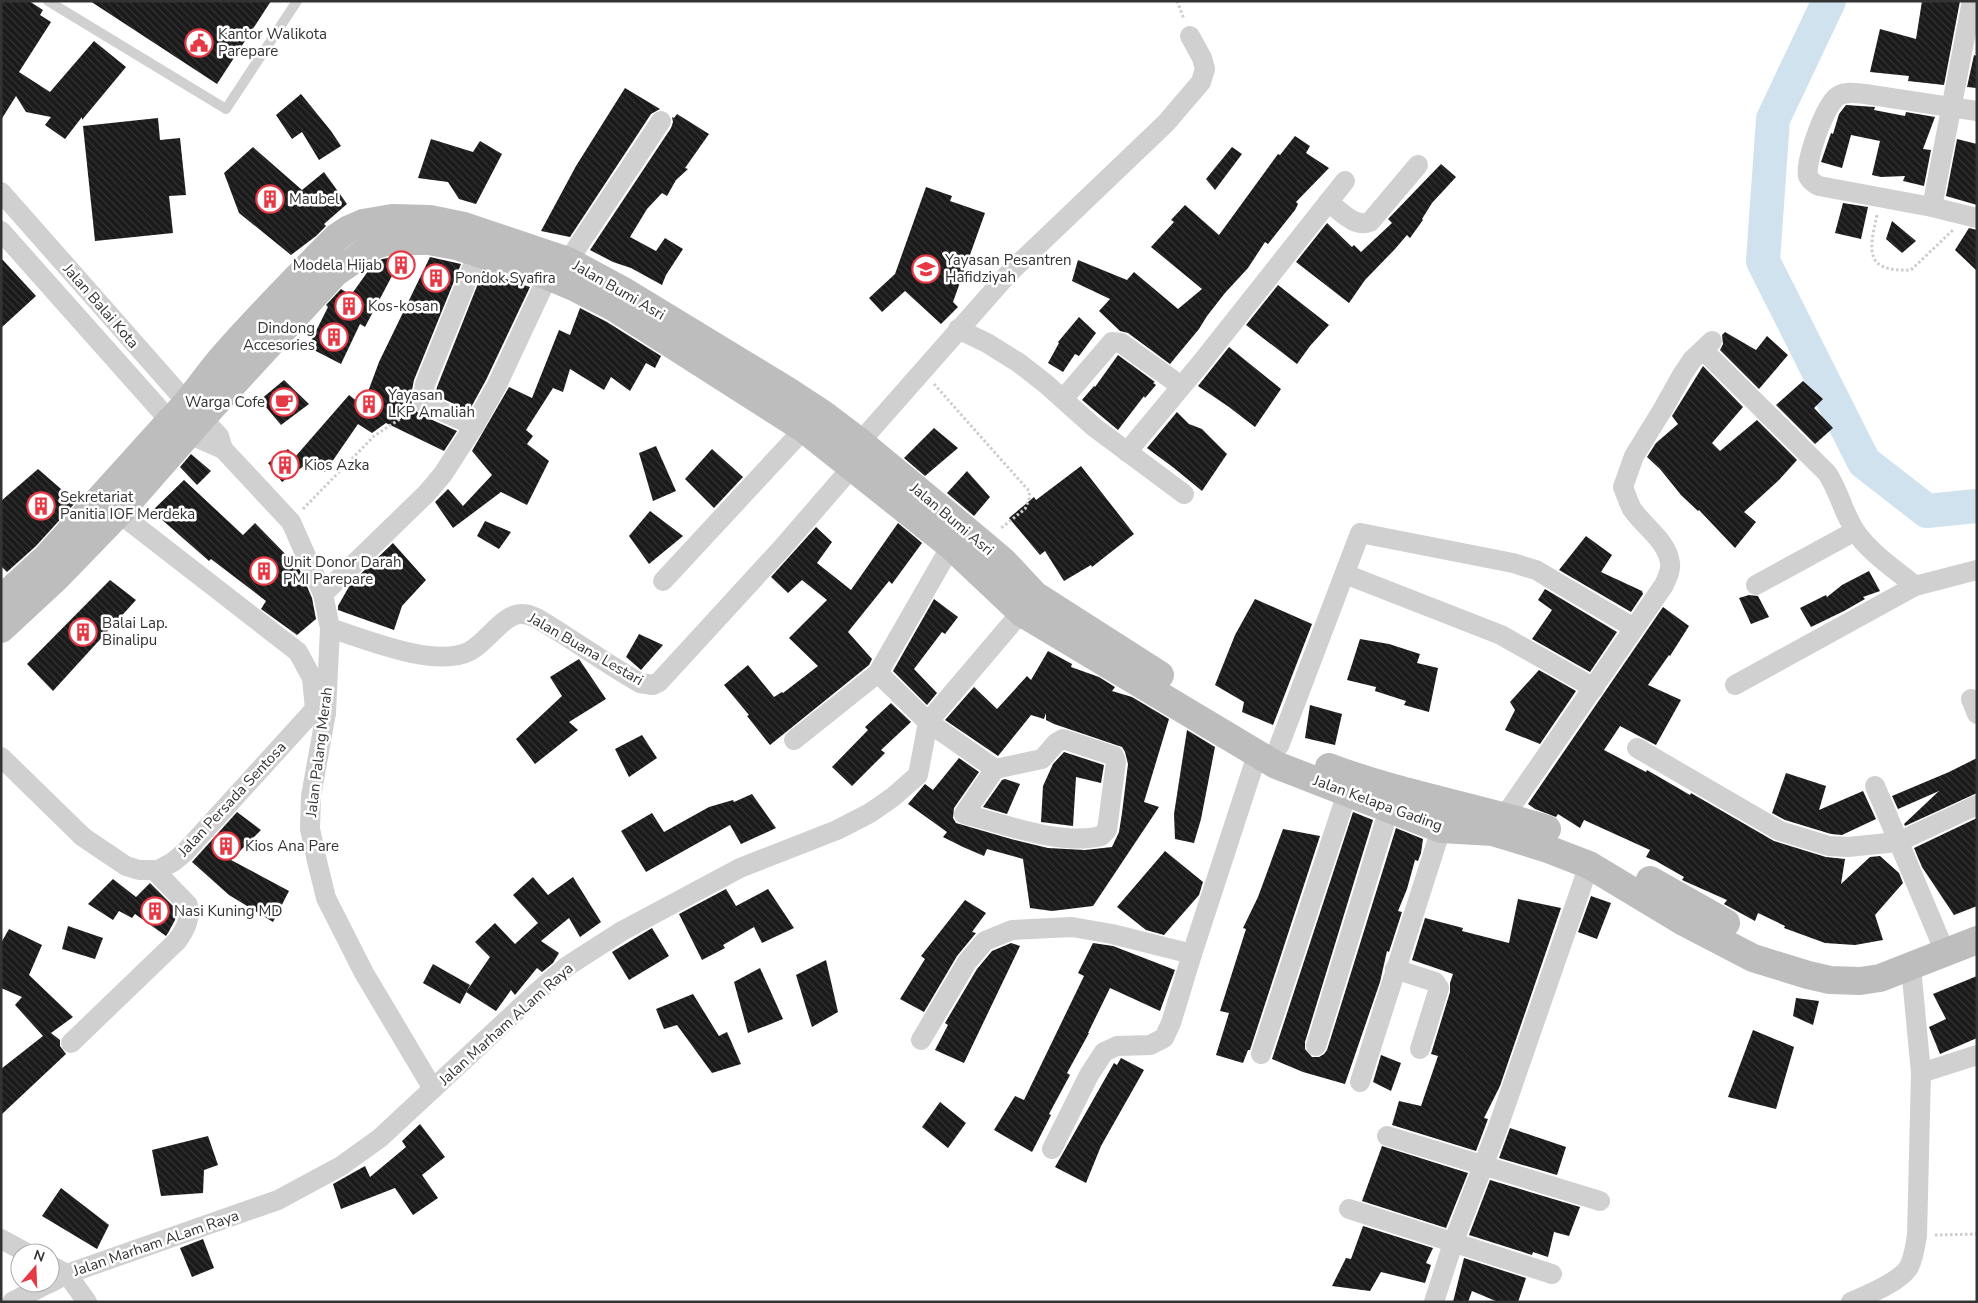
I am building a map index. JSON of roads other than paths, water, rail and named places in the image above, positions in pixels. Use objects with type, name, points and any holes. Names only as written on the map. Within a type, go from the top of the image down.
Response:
[{"type":"street","points":[[1932,208],[1972,1]]},
{"type":"street","points":[[856,454],[958,329],[1009,273],[1166,123],[1201,82],[1204,69],[1202,58],[1190,36]]},
{"type":"street","points":[[1971,217],[1820,186],[1813,183],[1808,177],[1808,167],[1828,108],[1832,100],[1839,95],[1852,93],[1977,112]]},
{"type":"street","points":[[323,594],[427,493],[444,474],[497,385],[558,269],[661,121]]},
{"type":"street","points":[[1328,202],[1357,223],[1370,222],[1418,165]]},
{"type":"street","points":[[1127,452],[1345,181]]},
{"type":"street","name":"Jalan Balai Kota","points":[[1,192],[187,420]]},
{"type":"street","name":"Jalan Bumi Asri","points":[[291,301],[337,237],[349,229],[363,223],[392,218],[430,219],[464,226],[618,298],[788,390],[951,546],[1029,604]]},
{"type":"street","name":"Jalan Balai Kota","points":[[1,231],[187,420]]},
{"type":"street","name":"Jalan Bumi Asri","points":[[187,420],[218,362],[291,301],[335,274],[375,245],[391,242],[429,241],[478,254],[558,269]]},
{"type":"street","points":[[474,426],[424,403],[423,397],[425,384],[478,254]]},
{"type":"street","name":"Jalan Bumi Asri","points":[[618,298],[804,429],[856,454],[982,544],[1004,562],[1029,604]]},
{"type":"street","points":[[958,329],[987,343],[1019,363],[1094,427],[1184,494]]},
{"type":"street","points":[[1063,399],[1108,345],[1117,341],[1181,386]]},
{"type":"street","points":[[1499,824],[1664,585],[1671,565],[1668,554],[1660,540],[1630,504],[1623,487],[1634,456],[1682,375],[1692,360],[1708,345],[1827,473],[1855,530],[1880,557],[1915,586]]},
{"type":"street","points":[[1,629],[56,578],[119,512],[187,420]]},
{"type":"street","points":[[1,599],[47,557],[187,420]]},
{"type":"street","name":"Jalan Palang Merah","points":[[187,420],[223,449],[291,522],[323,594],[330,628],[311,796],[310,829],[326,898],[364,973],[433,1089]]},
{"type":"street","points":[[663,581],[804,429]]},
{"type":"street","name":"Jalan Buana Lestari","points":[[330,628],[404,651],[440,657],[460,655],[471,651],[509,618],[517,614],[524,614],[535,617],[640,683],[653,685],[659,682],[730,605],[856,454]]},
{"type":"street","points":[[119,512],[298,652],[312,678],[321,711]]},
{"type":"street","points":[[1756,585],[1855,530]]},
{"type":"street","points":[[1052,1150],[1090,1075],[1104,1052],[1117,1046],[1150,1046],[1164,1038],[1172,1023],[1192,954],[1268,750],[1345,574],[1360,533],[1513,563],[1536,570],[1634,628]]},
{"type":"street","points":[[794,740],[878,673],[951,546]]},
{"type":"street","points":[[1735,685],[1915,586],[1977,570]]},
{"type":"street","points":[[1345,574],[1501,636],[1594,688]]},
{"type":"street","points":[[928,722],[1029,604]]},
{"type":"street","name":"Jalan Kelapa Gading","points":[[1029,604],[1268,750],[1331,768],[1499,824],[1545,848],[1589,866],[1682,921],[1757,950],[1854,962],[1876,960],[1942,944],[1977,940]]},
{"type":"street","points":[[878,673],[928,722],[995,769],[1042,759],[1056,743],[1063,739],[1114,756],[1116,762],[1107,830],[1101,836],[1075,838],[1044,834],[964,814],[995,769]]},
{"type":"street","name":"Jalan Persada Sentosa","points":[[154,870],[158,870],[173,862],[185,852],[321,711]]},
{"type":"street","name":"Jalan Marham ALam Raya","points":[[60,1274],[278,1200],[341,1166],[380,1138],[566,967],[622,932],[740,868],[837,830],[870,813],[893,797],[918,775],[928,722]]},
{"type":"street","points":[[1637,748],[1780,831],[1829,846],[1848,848],[1898,842],[1977,805]]},
{"type":"street","name":"Jalan Kelapa Gading","points":[[1268,750],[1276,765],[1441,829],[1499,824],[1552,830],[1605,854],[1792,971],[1830,980],[1860,981],[1880,978],[1911,967],[1977,920]]},
{"type":"street","points":[[1,757],[82,837],[126,866],[139,870],[154,870],[188,905],[190,912],[186,926],[177,941],[71,1043]]},
{"type":"street","points":[[1875,786],[1942,944]]},
{"type":"street","points":[[1261,1054],[1347,793]]},
{"type":"street","points":[[1316,1046],[1389,809]]},
{"type":"street","points":[[1360,1082],[1441,829]]},
{"type":"street","points":[[1434,1302],[1453,1243],[1484,1165],[1589,866]]},
{"type":"street","points":[[921,1040],[967,962],[985,941],[1012,930],[1072,927],[1112,934],[1192,954]]},
{"type":"street","points":[[1851,1302],[1867,1296],[1908,1269],[1914,1253],[1917,1236],[1920,1074],[1911,967]]},
{"type":"street","points":[[1395,970],[1435,982],[1439,988],[1420,1049]]},
{"type":"street","points":[[1920,1074],[1977,1055]]},
{"type":"street","points":[[1387,1136],[1600,1201]]},
{"type":"street","points":[[1349,1209],[1552,1274]]},
{"type":"street","points":[[60,1281],[87,1302]]},
{"type":"street","name":"Jalan Marham ALam Raya","points":[[12,1302],[27,1293]]},
{"type":"lane","points":[[48,1],[226,109],[297,1]]},
{"type":"waterway","points":[[1829,1],[1773,119],[1763,261],[1864,462],[1927,511],[1977,506]]},
{"type":"place","name":"Kantor Walikota Parepare","points":[[199,43]]},
{"type":"place","name":"Maubel","points":[[270,199]]},
{"type":"place","name":"Modela Hijab","points":[[401,265]]},
{"type":"place","name":"Yayasan Pesantren Hafidziyah","points":[[926,269]]},
{"type":"place","name":"Pondok Syafira","points":[[436,278]]},
{"type":"place","name":"Kos-kosan","points":[[349,306]]},
{"type":"place","name":"Dindong Accesories","points":[[334,337]]},
{"type":"place","name":"Warga Cofe","points":[[284,402]]},
{"type":"place","name":"Yayasan LKP Amaliah","points":[[369,404]]},
{"type":"place","name":"Kios Azka","points":[[285,465]]},
{"type":"place","name":"Sekretariat Panitia IOF Merdeka","points":[[41,506]]},
{"type":"place","name":"Unit Donor Darah PMI Parepare","points":[[264,571]]},
{"type":"place","name":"Balai Lap. Binalipu","points":[[83,632]]},
{"type":"place","name":"Kios Ana Pare","points":[[226,846]]},
{"type":"place","name":"Nasi Kuning MD","points":[[155,911]]}]
